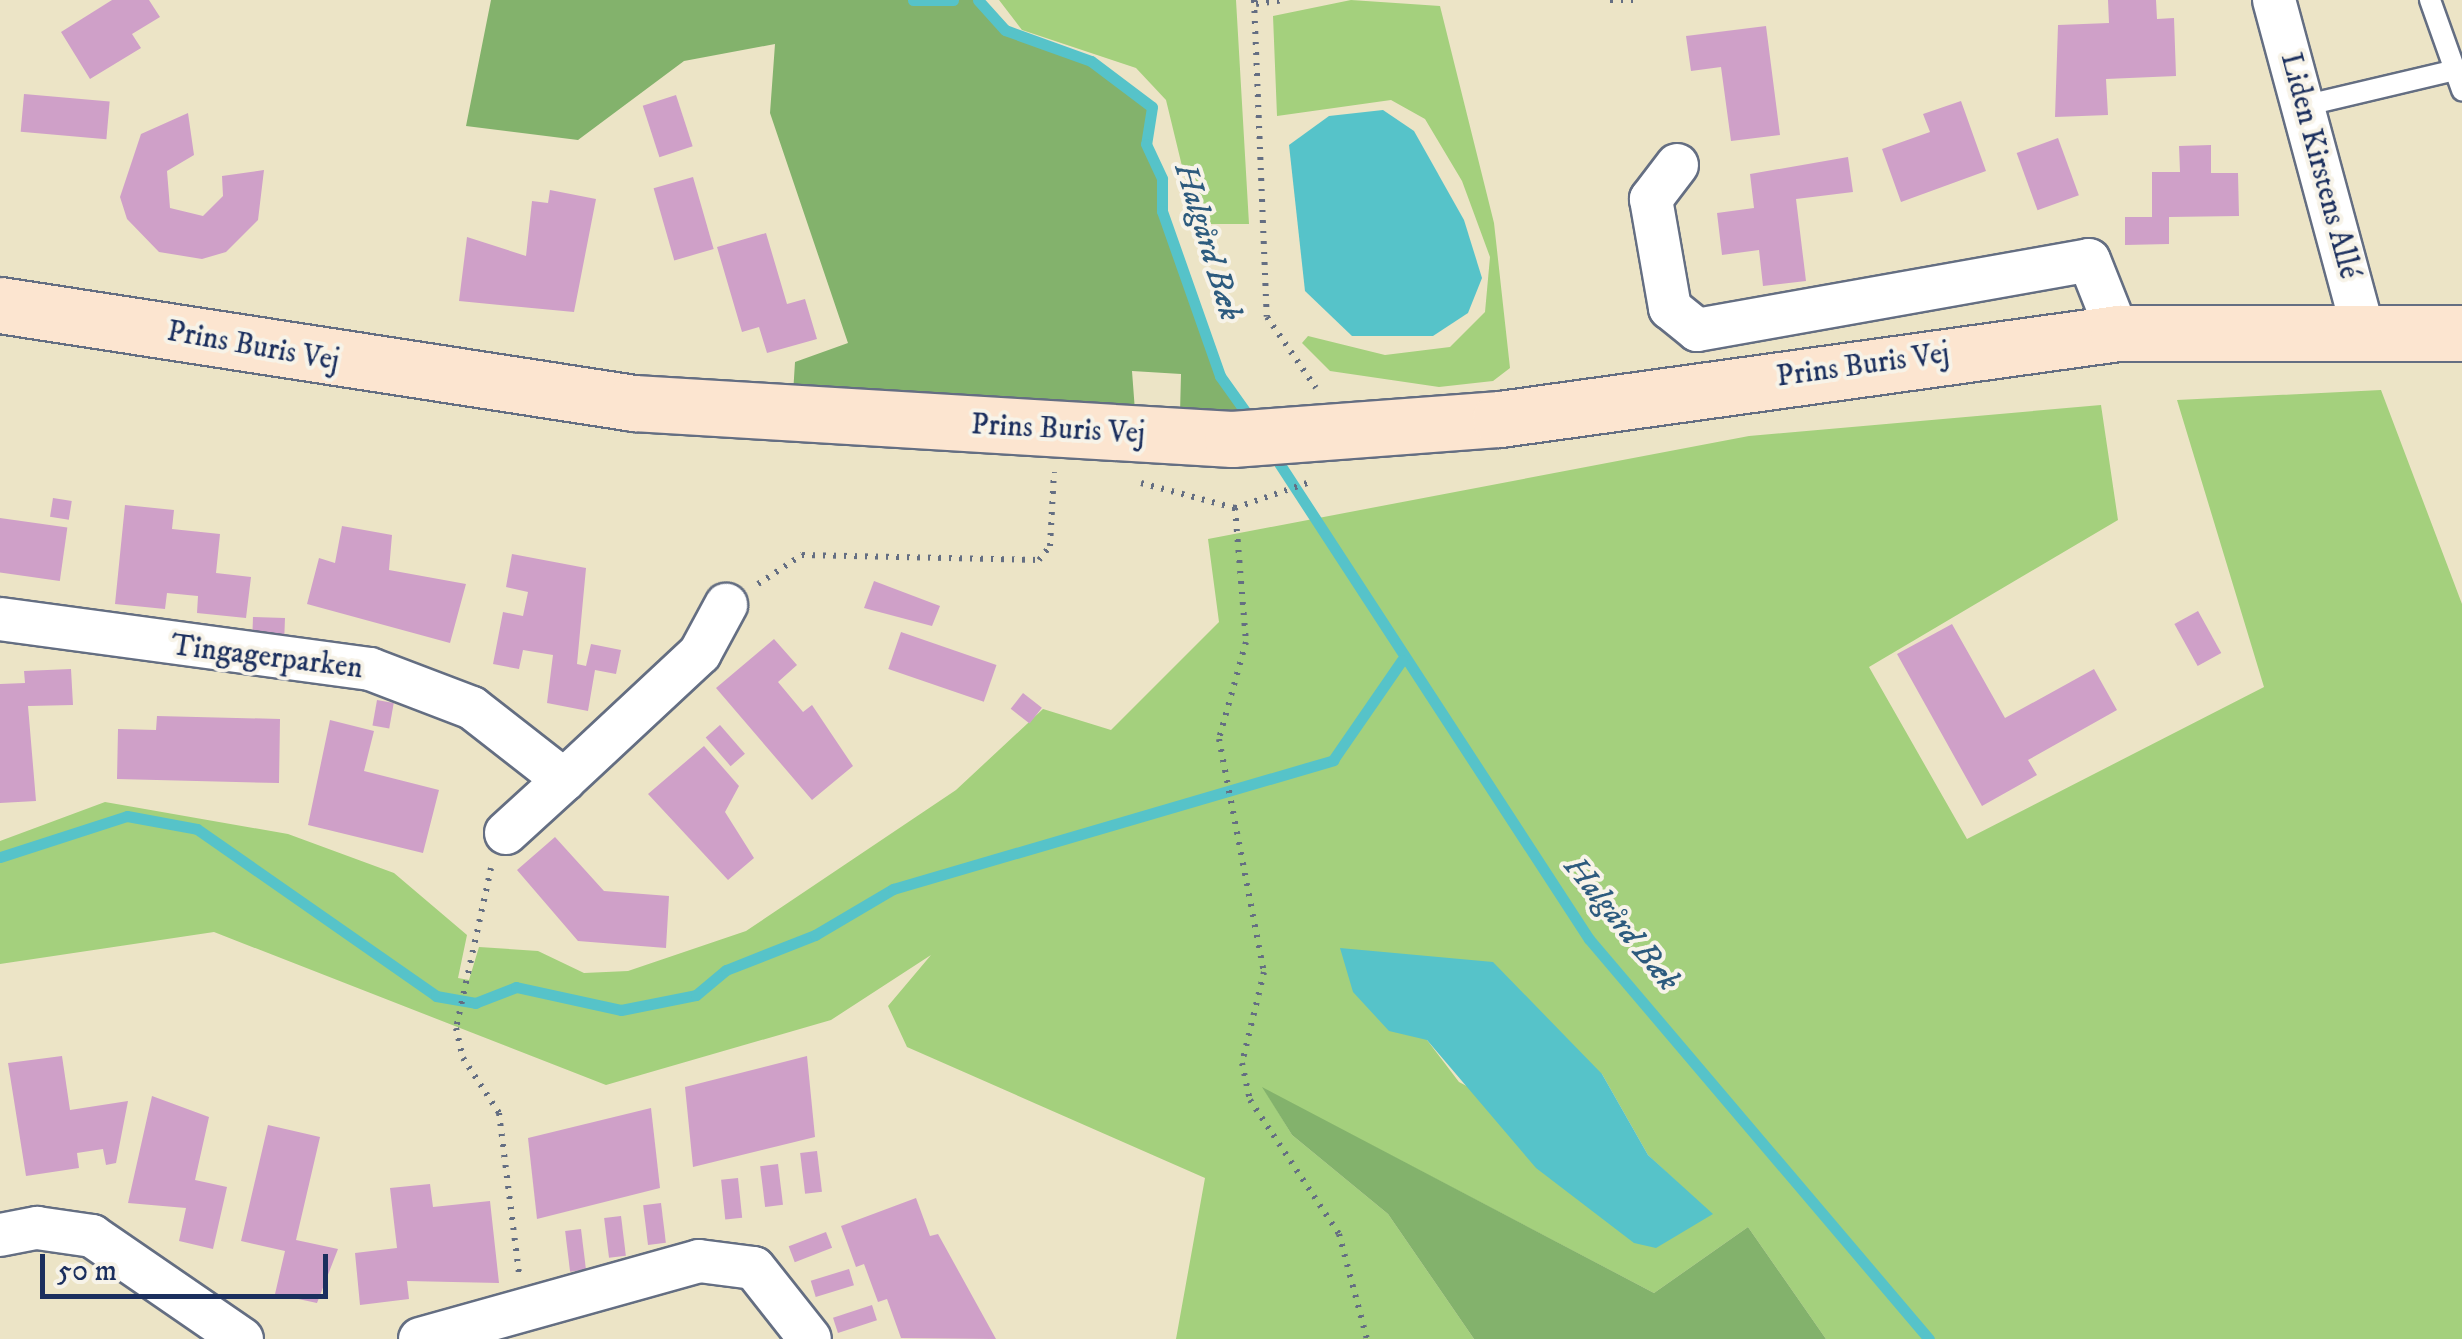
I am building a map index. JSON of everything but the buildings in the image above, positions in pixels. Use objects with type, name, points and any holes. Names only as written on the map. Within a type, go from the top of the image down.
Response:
[{"type":"street","name":"Liden Kirstens Allé","points":[[2274,0],[2364,333]]},
{"type":"street","name":"Prins Buris Vej","points":[[1676,165],[1652,199],[1670,308],[1697,330],[2089,260],[2118,333]]},
{"type":"street","name":"Prins Buris Vej","points":[[0,305],[634,403],[1232,439],[1328,455],[1500,419],[2118,333],[2462,333]]},
{"type":"street","points":[[506,833],[700,654],[726,604]]},
{"type":"street","name":"Tingagerparken","points":[[0,619],[370,670],[472,708],[564,780]]},
{"type":"street","points":[[0,1236],[36,1228],[92,1236],[242,1339]]},
{"type":"street","points":[[420,1339],[699,1261],[754,1268],[810,1339]]},
{"type":"lane","points":[[2304,106],[2458,80],[2430,0]]},
{"type":"path","points":[[1261,500],[1328,455],[1323,396],[1267,317],[1255,2],[1284,0]]},
{"type":"path","points":[[1610,0],[1641,0]]},
{"type":"path","points":[[726,604],[802,555],[1040,560],[1050,546],[1054,466]]},
{"type":"path","points":[[1235,508],[1232,541],[1246,642],[1219,738],[1248,918],[1264,972],[1242,1064],[1250,1100],[1339,1234],[1367,1339]]},
{"type":"path","points":[[506,833],[464,980],[456,1028],[463,1058],[499,1112],[523,1310]]},
{"type":"green space","points":[[491,0],[978,0],[1006,30],[1091,61],[1152,107],[1146,144],[1162,179],[1162,211],[1220,376],[1247,414],[1180,413],[1181,374],[1132,371],[1135,411],[793,394],[795,362],[848,343],[770,113],[775,44],[684,61],[578,140],[466,126]]},
{"type":"green space","points":[[999,0],[1236,0],[1249,224],[1196,224],[1166,100],[1136,68],[1022,30]]},
{"type":"green space","points":[[1351,0],[1440,6],[1494,223],[1510,368],[1493,381],[1439,387],[1330,371],[1302,343],[1308,336],[1385,355],[1450,347],[1485,312],[1490,257],[1462,181],[1425,119],[1391,100],[1277,116],[1273,16]]},
{"type":"green space","points":[[2381,390],[2462,604],[2462,1339],[1826,1339],[1748,1227],[1654,1293],[1264,1089],[1292,1135],[1388,1214],[1474,1339],[1176,1339],[1205,1178],[907,1047],[888,1006],[931,955],[831,1020],[606,1085],[214,932],[0,964],[0,841],[105,802],[288,834],[394,873],[467,935],[458,978],[469,980],[479,947],[538,951],[584,973],[628,971],[746,931],[956,790],[1043,709],[1111,730],[1219,622],[1208,539],[1749,436],[2101,405],[2118,520],[1869,667],[1967,839],[2264,687],[2177,400]],"holes":[[[1427,1040],[1602,1074],[1648,1155],[1712,1215],[1459,1082]]]},
{"type":"green space","points":[[1262,1087],[1654,1293],[1748,1227],[1826,1339],[1474,1339],[1388,1214],[1292,1135]]},
{"type":"water","points":[[1383,110],[1414,131],[1464,220],[1482,278],[1468,313],[1433,336],[1352,336],[1305,291],[1289,145],[1329,116]]},
{"type":"water","points":[[1340,948],[1493,962],[1602,1074],[1648,1155],[1713,1214],[1656,1248],[1634,1243],[1536,1168],[1427,1040],[1389,1031],[1353,992]]},
{"type":"waterway","name":"Halgård Bæk","points":[[913,0],[953,0]]},
{"type":"waterway","name":"Halgård Bæk","points":[[978,0],[1005,30],[1091,61],[1152,107],[1146,144],[1162,179],[1162,211],[1220,376],[1247,414]]},
{"type":"waterway","name":"Halgård Bæk","points":[[1279,463],[1589,939],[1929,1339]]},
{"type":"waterway","points":[[0,857],[127,816],[197,829],[436,996],[475,1003],[516,987],[621,1010],[696,995],[726,970],[815,935],[893,889],[1333,760],[1402,660]]}]
